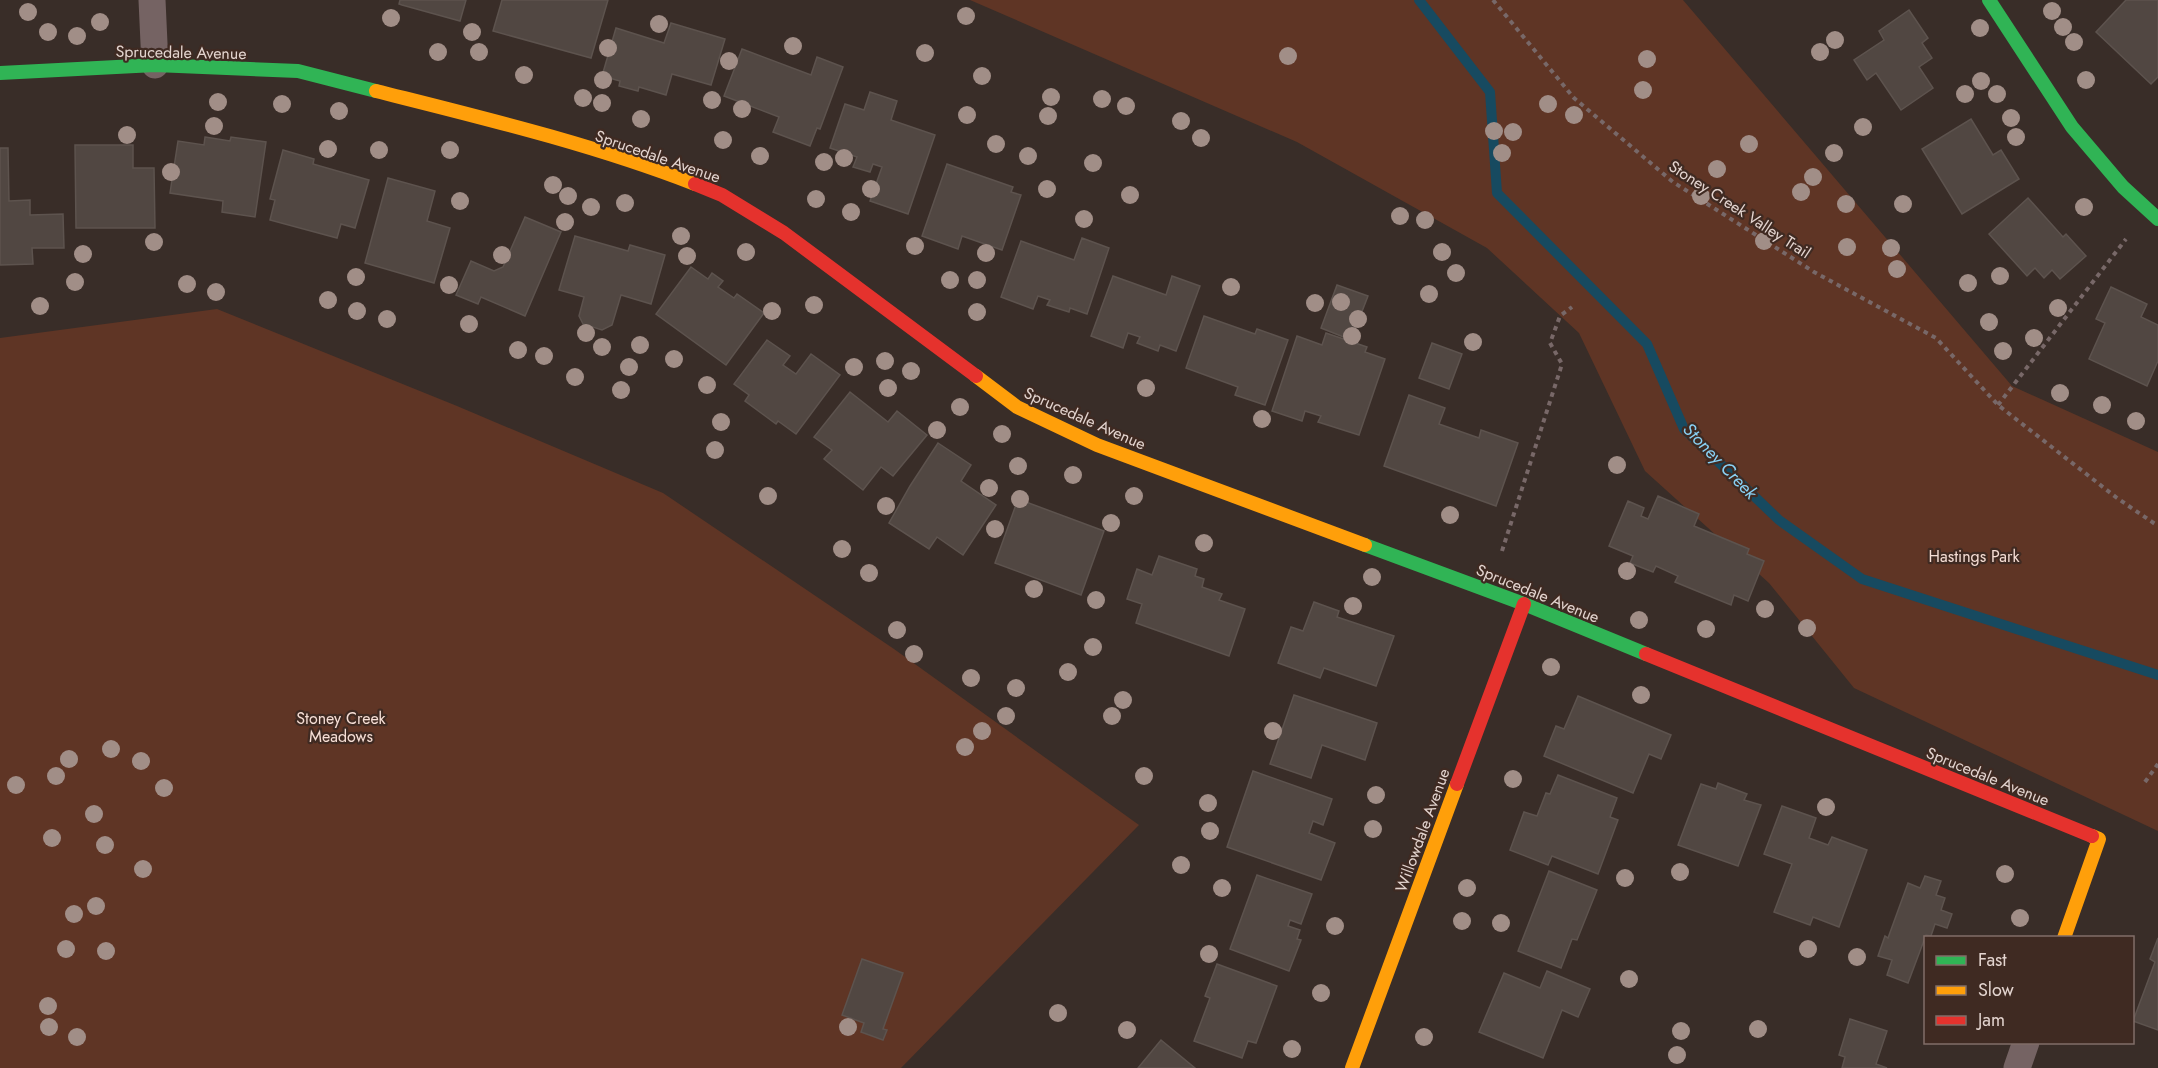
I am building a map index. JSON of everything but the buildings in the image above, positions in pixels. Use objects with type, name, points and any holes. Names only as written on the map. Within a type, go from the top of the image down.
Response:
[{"type":"street","points":[[152,0],[156,65]]},
{"type":"street","points":[[1989,0],[2072,127],[2124,187],[2158,219]]},
{"type":"street","name":"Sprucedale Avenue","points":[[0,73],[156,65],[298,71],[482,118],[663,172],[722,195],[784,233],[1017,407],[1096,445],[1524,604],[2099,839],[2065,936]]},
{"type":"street","name":"Willowdale Avenue","points":[[1352,1068],[1524,604]]},
{"type":"street","points":[[2017,1068],[2025,1044]]},
{"type":"path","name":"Stoney Creek Valley Trail","points":[[1493,0],[1574,98],[1673,182],[1814,272],[1936,338],[1998,405],[2116,498],[2158,526]]},
{"type":"path","points":[[1998,405],[2126,238]]},
{"type":"path","points":[[1502,551],[1562,364],[1550,343],[1560,316],[1572,307]]},
{"type":"path","points":[[2145,782],[2158,764]]},
{"type":"green space","name":"Hastings Park","points":[[970,0],[1683,0],[2012,386],[2158,452],[2158,831],[1854,688],[1769,583],[1645,471],[1579,333],[1487,248],[1297,142]]},
{"type":"green space","name":"Stoney Creek Meadows","points":[[217,309],[457,406],[663,493],[894,649],[1139,825],[901,1068],[0,1068],[0,338]]},
{"type":"waterway","name":"Stoney Creek","points":[[1419,0],[1490,92],[1497,193],[1647,344],[1684,429],[1779,520],[1862,579],[2158,675]]},
{"type":"traffic: fast","points":[[1989,0],[2072,127],[2123,187],[2158,219]]},
{"type":"traffic: fast","points":[[0,73],[155,65],[298,71],[376,91]]},
{"type":"traffic: fast","points":[[1365,545],[1524,604],[1646,654]]},
{"type":"traffic: slow","points":[[376,91],[577,144],[695,184]]},
{"type":"traffic: slow","points":[[976,376],[1017,407],[1097,445],[1365,545]]},
{"type":"traffic: slow","points":[[1352,1068],[1457,784]]},
{"type":"traffic: slow","points":[[2065,936],[2099,839],[2092,836]]},
{"type":"traffic: jam","points":[[695,184],[722,195],[784,233],[976,376]]},
{"type":"traffic: jam","points":[[1457,784],[1524,604]]},
{"type":"traffic: jam","points":[[1646,654],[2092,836]]}]
